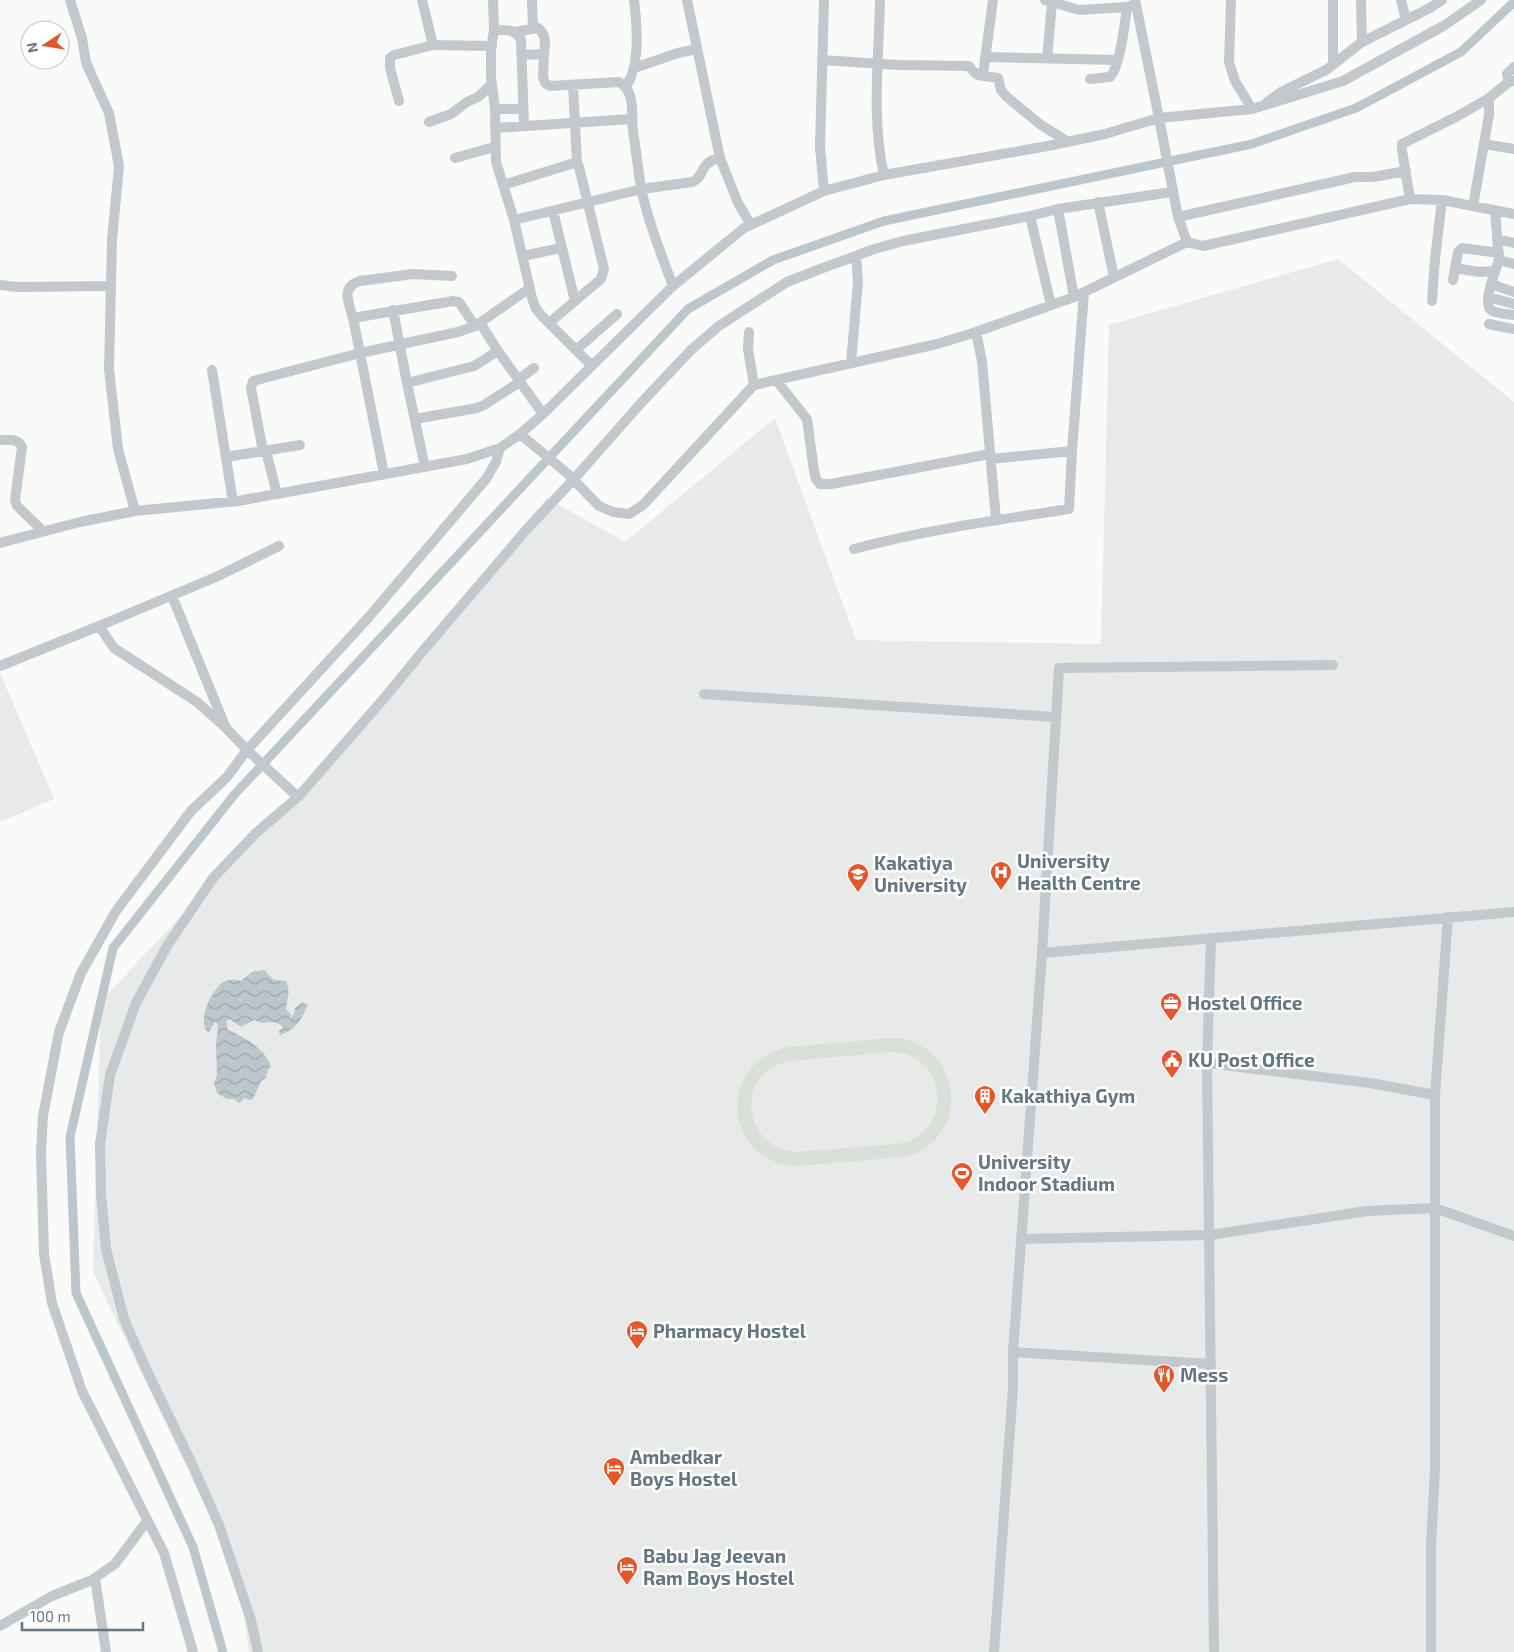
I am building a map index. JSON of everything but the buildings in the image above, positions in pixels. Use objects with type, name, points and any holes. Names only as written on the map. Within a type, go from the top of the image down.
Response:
[{"type":"street","points":[[70,0],[82,38],[86,62],[109,113],[118,159],[118,184],[112,240],[110,286],[109,369],[116,440],[135,512]]},
{"type":"street","points":[[422,0],[432,45]]},
{"type":"street","points":[[493,0],[492,84],[495,109],[494,147],[496,162],[514,220],[536,309],[591,366]]},
{"type":"street","points":[[532,0],[533,29]]},
{"type":"street","points":[[626,86],[632,78],[634,68],[636,27],[634,0]]},
{"type":"street","points":[[687,0],[720,158],[738,203],[751,225]]},
{"type":"street","points":[[824,0],[820,147],[824,191]]},
{"type":"street","points":[[880,0],[877,63],[877,134],[884,175]]},
{"type":"street","points":[[983,75],[993,0]]},
{"type":"street","points":[[1231,0],[1229,62],[1236,81],[1252,109]]},
{"type":"street","points":[[1333,0],[1333,64]]},
{"type":"street","points":[[1361,0],[1362,42]]},
{"type":"street","points":[[1401,0],[1406,20]]},
{"type":"street","points":[[0,543],[43,531],[135,512],[233,502],[467,459],[500,448],[525,438],[543,414],[673,286],[744,228],[824,191],[884,175],[1105,134],[1159,118],[1252,109],[1264,106],[1344,82],[1445,25],[1480,0]]},
{"type":"street","points":[[1047,58],[1049,1],[1079,10],[1132,4]]},
{"type":"street","points":[[1264,106],[1271,98],[1281,92],[1326,70],[1362,42],[1406,20],[1436,2]]},
{"type":"street","points":[[1090,79],[1110,77],[1114,73],[1132,4]]},
{"type":"street","points":[[1132,4],[1159,118],[1178,217],[1187,242]]},
{"type":"street","points":[[494,30],[511,30],[515,32],[538,28],[544,34],[543,76],[546,84],[550,86],[609,82],[619,82],[626,86],[631,97],[631,119],[642,189],[662,257],[673,286]]},
{"type":"street","points":[[515,32],[520,40],[524,126]]},
{"type":"street","points":[[399,101],[390,68],[390,58],[394,55],[432,45],[492,46]]},
{"type":"street","points":[[634,68],[678,52],[697,49]]},
{"type":"street","points":[[521,55],[544,54]]},
{"type":"street","points":[[985,58],[1118,60]]},
{"type":"street","points":[[822,60],[969,66],[974,74],[998,78],[1001,90],[1007,97],[1041,125],[1068,141]]},
{"type":"street","points":[[1410,199],[1401,147],[1405,142],[1456,118],[1489,98],[1511,81],[1507,74],[1514,67]]},
{"type":"street","points":[[429,122],[446,117],[456,111],[467,102],[478,97],[492,84]]},
{"type":"street","points":[[549,322],[601,279],[604,269],[577,163],[573,85]]},
{"type":"street","points":[[1473,206],[1489,115],[1489,98]]},
{"type":"street","points":[[495,109],[523,109]]},
{"type":"street","points":[[495,128],[631,119]]},
{"type":"street","points":[[1484,144],[1514,149]]},
{"type":"street","points":[[455,158],[494,147]]},
{"type":"street","points":[[514,220],[642,189],[696,181],[705,164],[710,160],[720,158]]},
{"type":"street","points":[[503,185],[577,163]]},
{"type":"street","points":[[1178,217],[1355,177],[1373,177],[1406,171]]},
{"type":"street","points":[[258,1652],[251,1620],[219,1525],[124,1319],[106,1249],[101,1194],[100,1144],[110,1076],[136,1003],[167,946],[213,878],[257,832],[298,796],[386,696],[571,477],[692,349],[719,326],[787,282],[871,250],[902,241],[1172,188]]},
{"type":"street","points":[[525,438],[571,477],[599,506],[613,512],[629,514],[643,505],[754,385],[937,344],[976,332],[1074,297],[1187,242],[1203,246],[1410,199],[1442,200],[1514,214]]},
{"type":"street","points":[[1432,301],[1442,200]]},
{"type":"street","points":[[1098,202],[1114,277]]},
{"type":"street","points":[[1058,209],[1074,297]]},
{"type":"street","points":[[1495,210],[1499,257],[1487,303],[1490,309],[1514,315]]},
{"type":"street","points":[[553,211],[575,301]]},
{"type":"street","points":[[1030,216],[1051,305]]},
{"type":"street","points":[[1497,238],[1514,244]]},
{"type":"street","points":[[523,256],[561,248]]},
{"type":"street","points":[[1452,280],[1458,252],[1462,248],[1499,257],[1514,264]]},
{"type":"street","points":[[851,363],[858,282],[856,256]]},
{"type":"street","points":[[1455,268],[1479,272],[1495,271]]},
{"type":"street","points":[[384,474],[347,295],[348,290],[353,283],[407,274],[452,276]]},
{"type":"street","points":[[1491,284],[1514,292]]},
{"type":"street","points":[[0,285],[17,287],[110,286]]},
{"type":"street","points":[[277,494],[264,451],[251,388],[253,381],[400,343],[458,332],[478,325],[530,288]]},
{"type":"street","points":[[854,549],[996,520],[1069,509],[1084,292]]},
{"type":"street","points":[[1488,298],[1514,304]]},
{"type":"street","points":[[353,318],[448,300],[457,301],[498,351],[543,414]]},
{"type":"street","points":[[393,310],[426,467]]},
{"type":"street","points":[[576,350],[617,314]]},
{"type":"street","points":[[1489,324],[1514,329]]},
{"type":"street","points":[[749,332],[748,349],[754,385]]},
{"type":"street","points":[[976,332],[982,361],[996,520]]},
{"type":"street","points":[[407,383],[474,366],[498,351]]},
{"type":"street","points":[[415,419],[477,408],[519,381],[534,368]]},
{"type":"street","points":[[212,370],[233,502]]},
{"type":"street","points":[[776,380],[807,419],[814,471],[816,479],[820,484],[831,484],[990,456],[1072,451]]},
{"type":"street","points":[[0,440],[16,440],[20,442],[22,447],[15,500],[17,506],[43,531]]},
{"type":"street","points":[[226,457],[300,445]]},
{"type":"street","points":[[193,1652],[164,1554],[82,1390],[52,1303],[44,1254],[40,1153],[43,1116],[59,1032],[81,973],[116,911],[191,811],[227,778],[250,753],[486,480],[496,462],[500,448]]},
{"type":"street","points":[[0,666],[172,596],[279,546]]},
{"type":"street","points":[[172,596],[225,727]]},
{"type":"street","points":[[99,626],[114,648],[189,696],[298,796]]},
{"type":"street","points":[[994,1652],[1013,1388],[1013,1352],[1042,953],[1059,668],[1333,665]]},
{"type":"street","points":[[704,694],[1056,717]]},
{"type":"street","points":[[1042,953],[1514,912]]},
{"type":"street","points":[[1431,1652],[1431,1547],[1435,1468],[1435,1095],[1448,917]]},
{"type":"street","points":[[1211,938],[1207,1064],[1214,1652]]},
{"type":"street","points":[[1207,1064],[1370,1083],[1435,1095]]},
{"type":"street","points":[[1021,1239],[1210,1235],[1367,1211],[1435,1208],[1514,1236]]},
{"type":"street","points":[[1013,1352],[1211,1364]]},
{"type":"street","points":[[0,1626],[52,1596],[95,1578],[114,1564],[147,1521]]},
{"type":"street","points":[[95,1578],[106,1652]]},
{"type":"shaded area","name":"Kakatiya University","points":[[1338,259],[1514,402],[1514,1652],[249,1652],[237,1572],[93,1272],[101,1001],[305,784],[547,498],[625,542],[775,418],[856,640],[1101,644],[1109,325]]},
{"type":"shaded area","points":[[0,673],[54,799],[0,822]]},
{"type":"shaded area","points":[[889,1038],[914,1042],[933,1054],[945,1071],[951,1091],[950,1112],[942,1132],[926,1147],[903,1157],[798,1166],[773,1161],[755,1149],[743,1131],[738,1111],[740,1090],[749,1071],[765,1056],[789,1047]],"holes":[[[890,1052],[910,1056],[924,1065],[933,1079],[937,1095],[936,1111],[929,1126],[916,1137],[897,1144],[794,1152],[776,1146],[763,1136],[754,1122],[751,1107],[753,1091],[761,1078],[773,1067],[791,1061]]]},
{"type":"water","points":[[264,970],[273,979],[286,981],[288,992],[286,1009],[291,1014],[289,1020],[295,1008],[302,1002],[308,1005],[297,1024],[286,1033],[280,1035],[279,1031],[283,1028],[274,1022],[262,1023],[254,1020],[241,1027],[230,1019],[226,1021],[228,1030],[259,1048],[271,1066],[268,1069],[266,1078],[261,1081],[253,1099],[244,1098],[238,1103],[235,1099],[227,1099],[217,1093],[214,1083],[217,1075],[216,1045],[218,1026],[216,1021],[208,1033],[205,1028],[204,1014],[213,993],[222,983],[231,980],[241,981],[252,972]]},
{"type":"waterway","points":[[223,1652],[193,1547],[76,1293],[70,1137],[113,948],[234,795],[688,309],[773,260],[884,221],[1252,144],[1356,108],[1461,52],[1514,2]]},
{"type":"place","name":"University Health Centre","points":[[1001,891]]},
{"type":"place","name":"Kakatiya University","points":[[858,893]]},
{"type":"place","name":"Hostel Office","points":[[1171,1022]]},
{"type":"place","name":"KU Post Office","points":[[1172,1079]]},
{"type":"place","name":"Kakathiya Gym","points":[[985,1115]]},
{"type":"place","name":"University Indoor Stadium","points":[[962,1192]]},
{"type":"place","name":"Pharmacy Hostel","points":[[637,1350]]},
{"type":"place","name":"Mess","points":[[1164,1394]]},
{"type":"place","name":"Ambedkar Boys Hostel","points":[[614,1487]]},
{"type":"place","name":"Babu Jag Jeevan Ram Boys Hostel","points":[[627,1586]]}]
